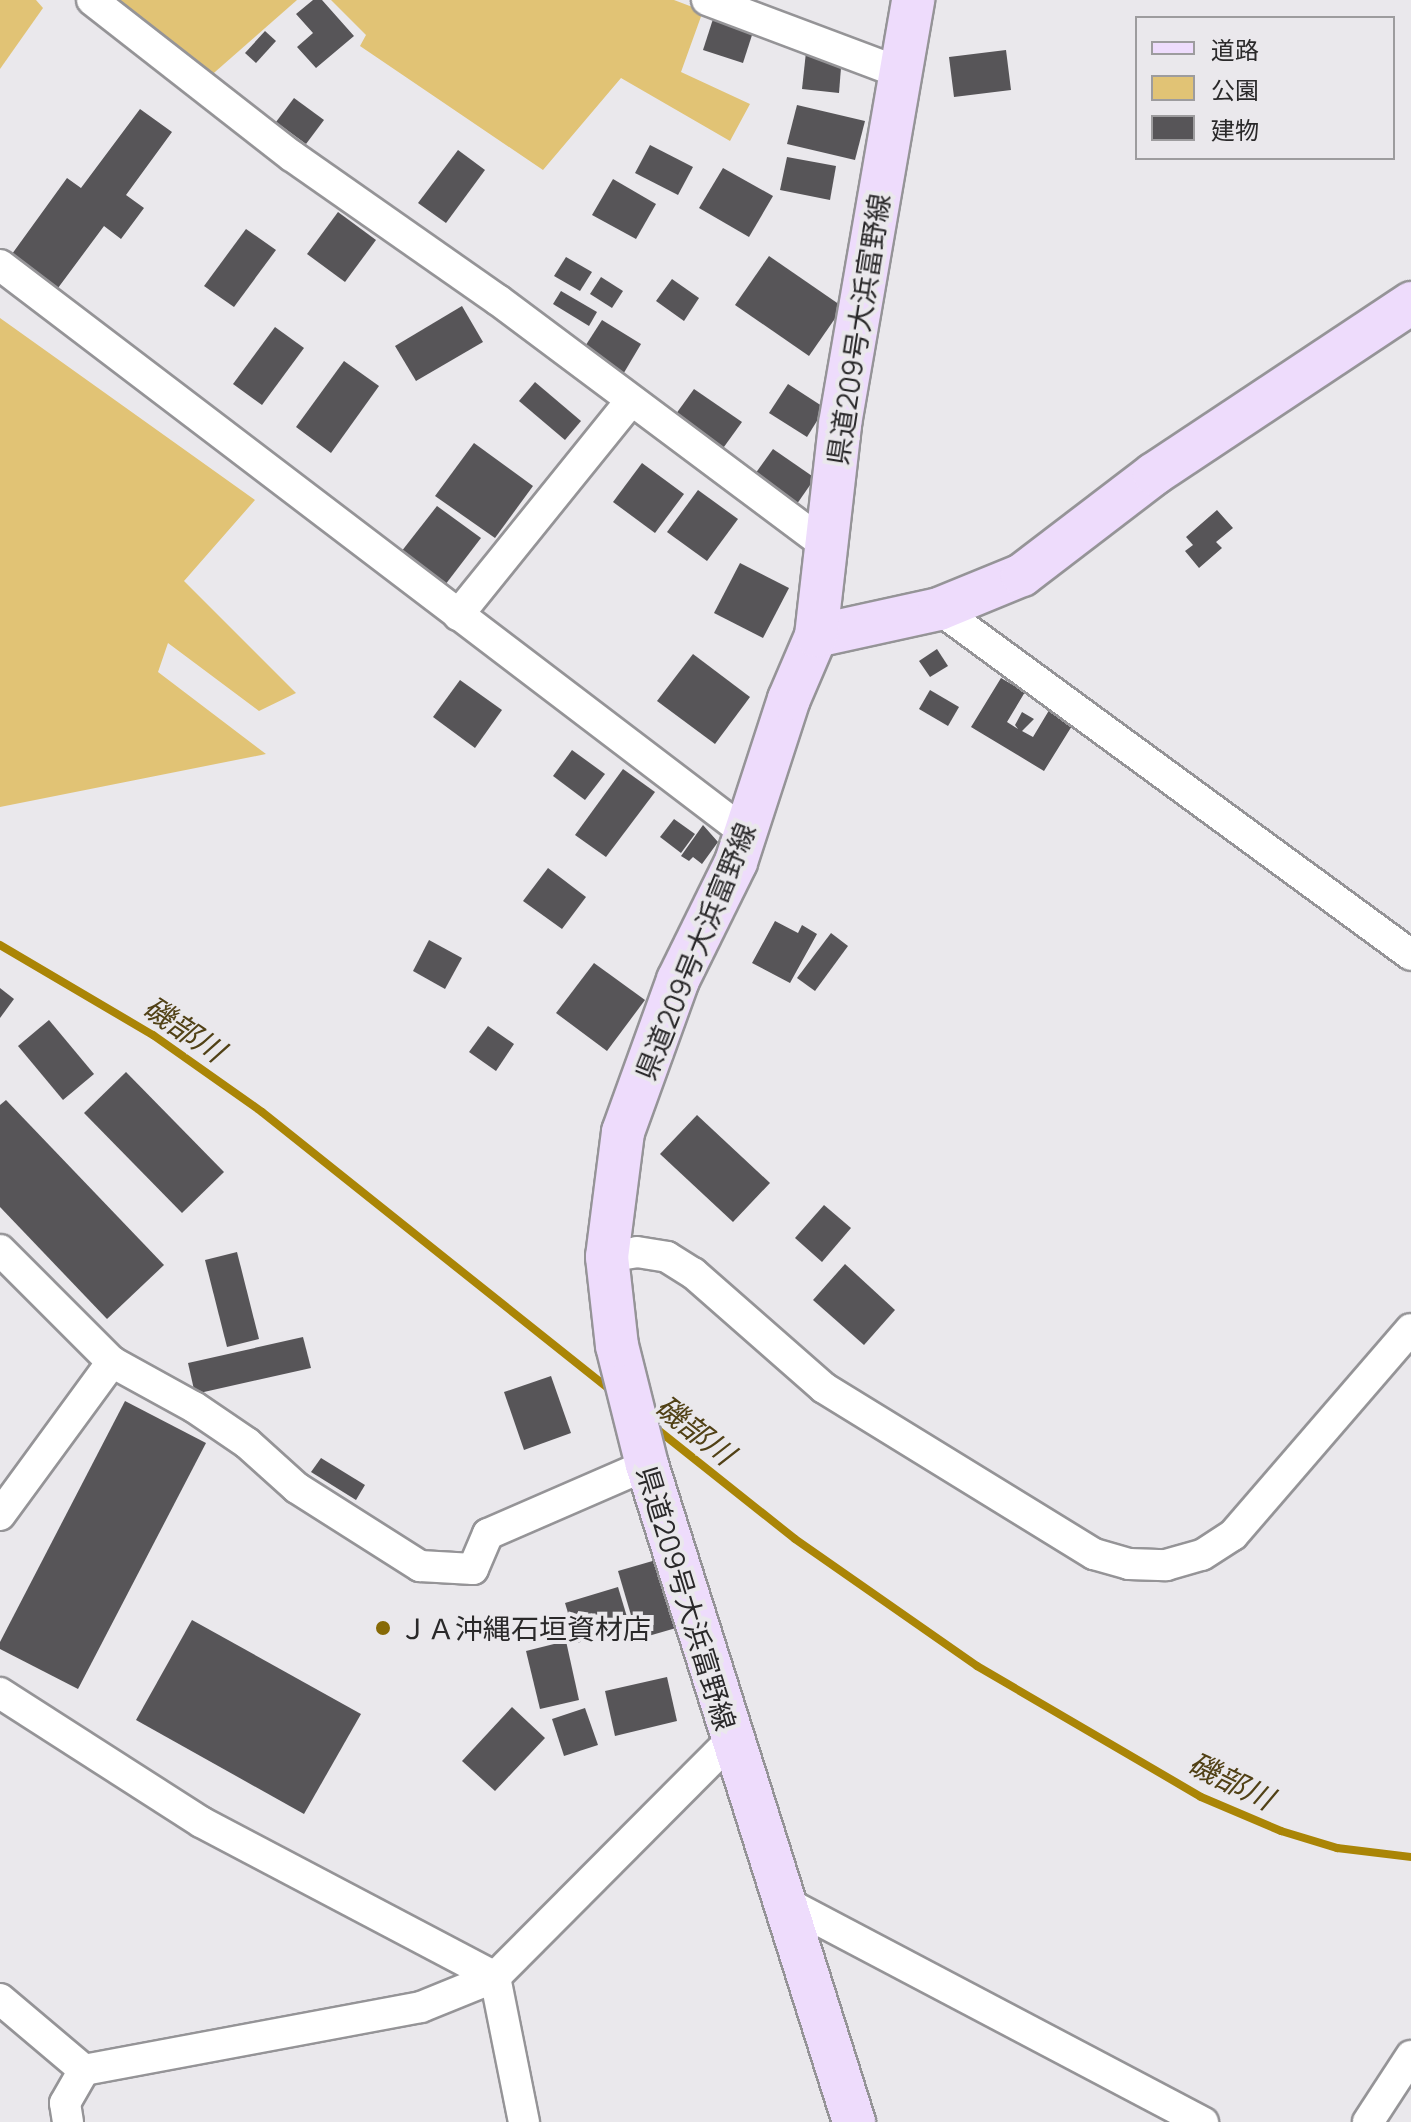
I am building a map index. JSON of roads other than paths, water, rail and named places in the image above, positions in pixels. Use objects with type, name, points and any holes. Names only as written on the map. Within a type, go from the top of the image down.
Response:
[{"type":"main road","name":"県道209号大浜富野線","points":[[854,2122],[730,1741],[647,1465],[617,1346],[607,1257],[623,1132],[678,980],[746,833],[789,699],[816,636],[840,424],[913,0]]},
{"type":"main road","points":[[816,636],[939,609],[1022,575],[1154,474],[1411,303]]},
{"type":"street","points":[[92,0],[292,156],[498,300],[630,402],[826,545]]},
{"type":"street","points":[[707,0],[901,73]]},
{"type":"street","points":[[0,265],[746,833]]},
{"type":"street","points":[[458,615],[630,402]]},
{"type":"street","points":[[939,609],[1411,955]]},
{"type":"street","points":[[0,1250],[112,1362],[194,1407],[247,1443],[297,1488],[420,1566],[473,1569],[488,1534],[647,1465]]},
{"type":"street","points":[[607,1257],[637,1252],[667,1257],[693,1273],[824,1388],[1094,1554],[1129,1564],[1166,1565],[1202,1555],[1233,1535],[1411,1329]]},
{"type":"street","points":[[0,1515],[112,1362]]},
{"type":"street","points":[[0,1693],[201,1822],[495,1977]]},
{"type":"street","points":[[68,2122],[65,2103],[84,2070],[421,2007],[495,1977],[730,1741]]},
{"type":"street","points":[[783,1901],[1203,2122]]},
{"type":"street","points":[[495,1977],[524,2122]]},
{"type":"street","points":[[0,1999],[84,2070]]},
{"type":"street","points":[[1368,2122],[1411,2056]]},
{"type":"waterway","name":"磯部川","points":[[0,945],[153,1035],[262,1112],[612,1391]]},
{"type":"waterway","name":"磯部川","points":[[653,1426],[795,1539],[977,1666],[1201,1797],[1281,1831],[1337,1848],[1411,1857]]},
{"type":"place","name":"ＪＡ沖縄石垣資材店","points":[[383,1628]]}]
